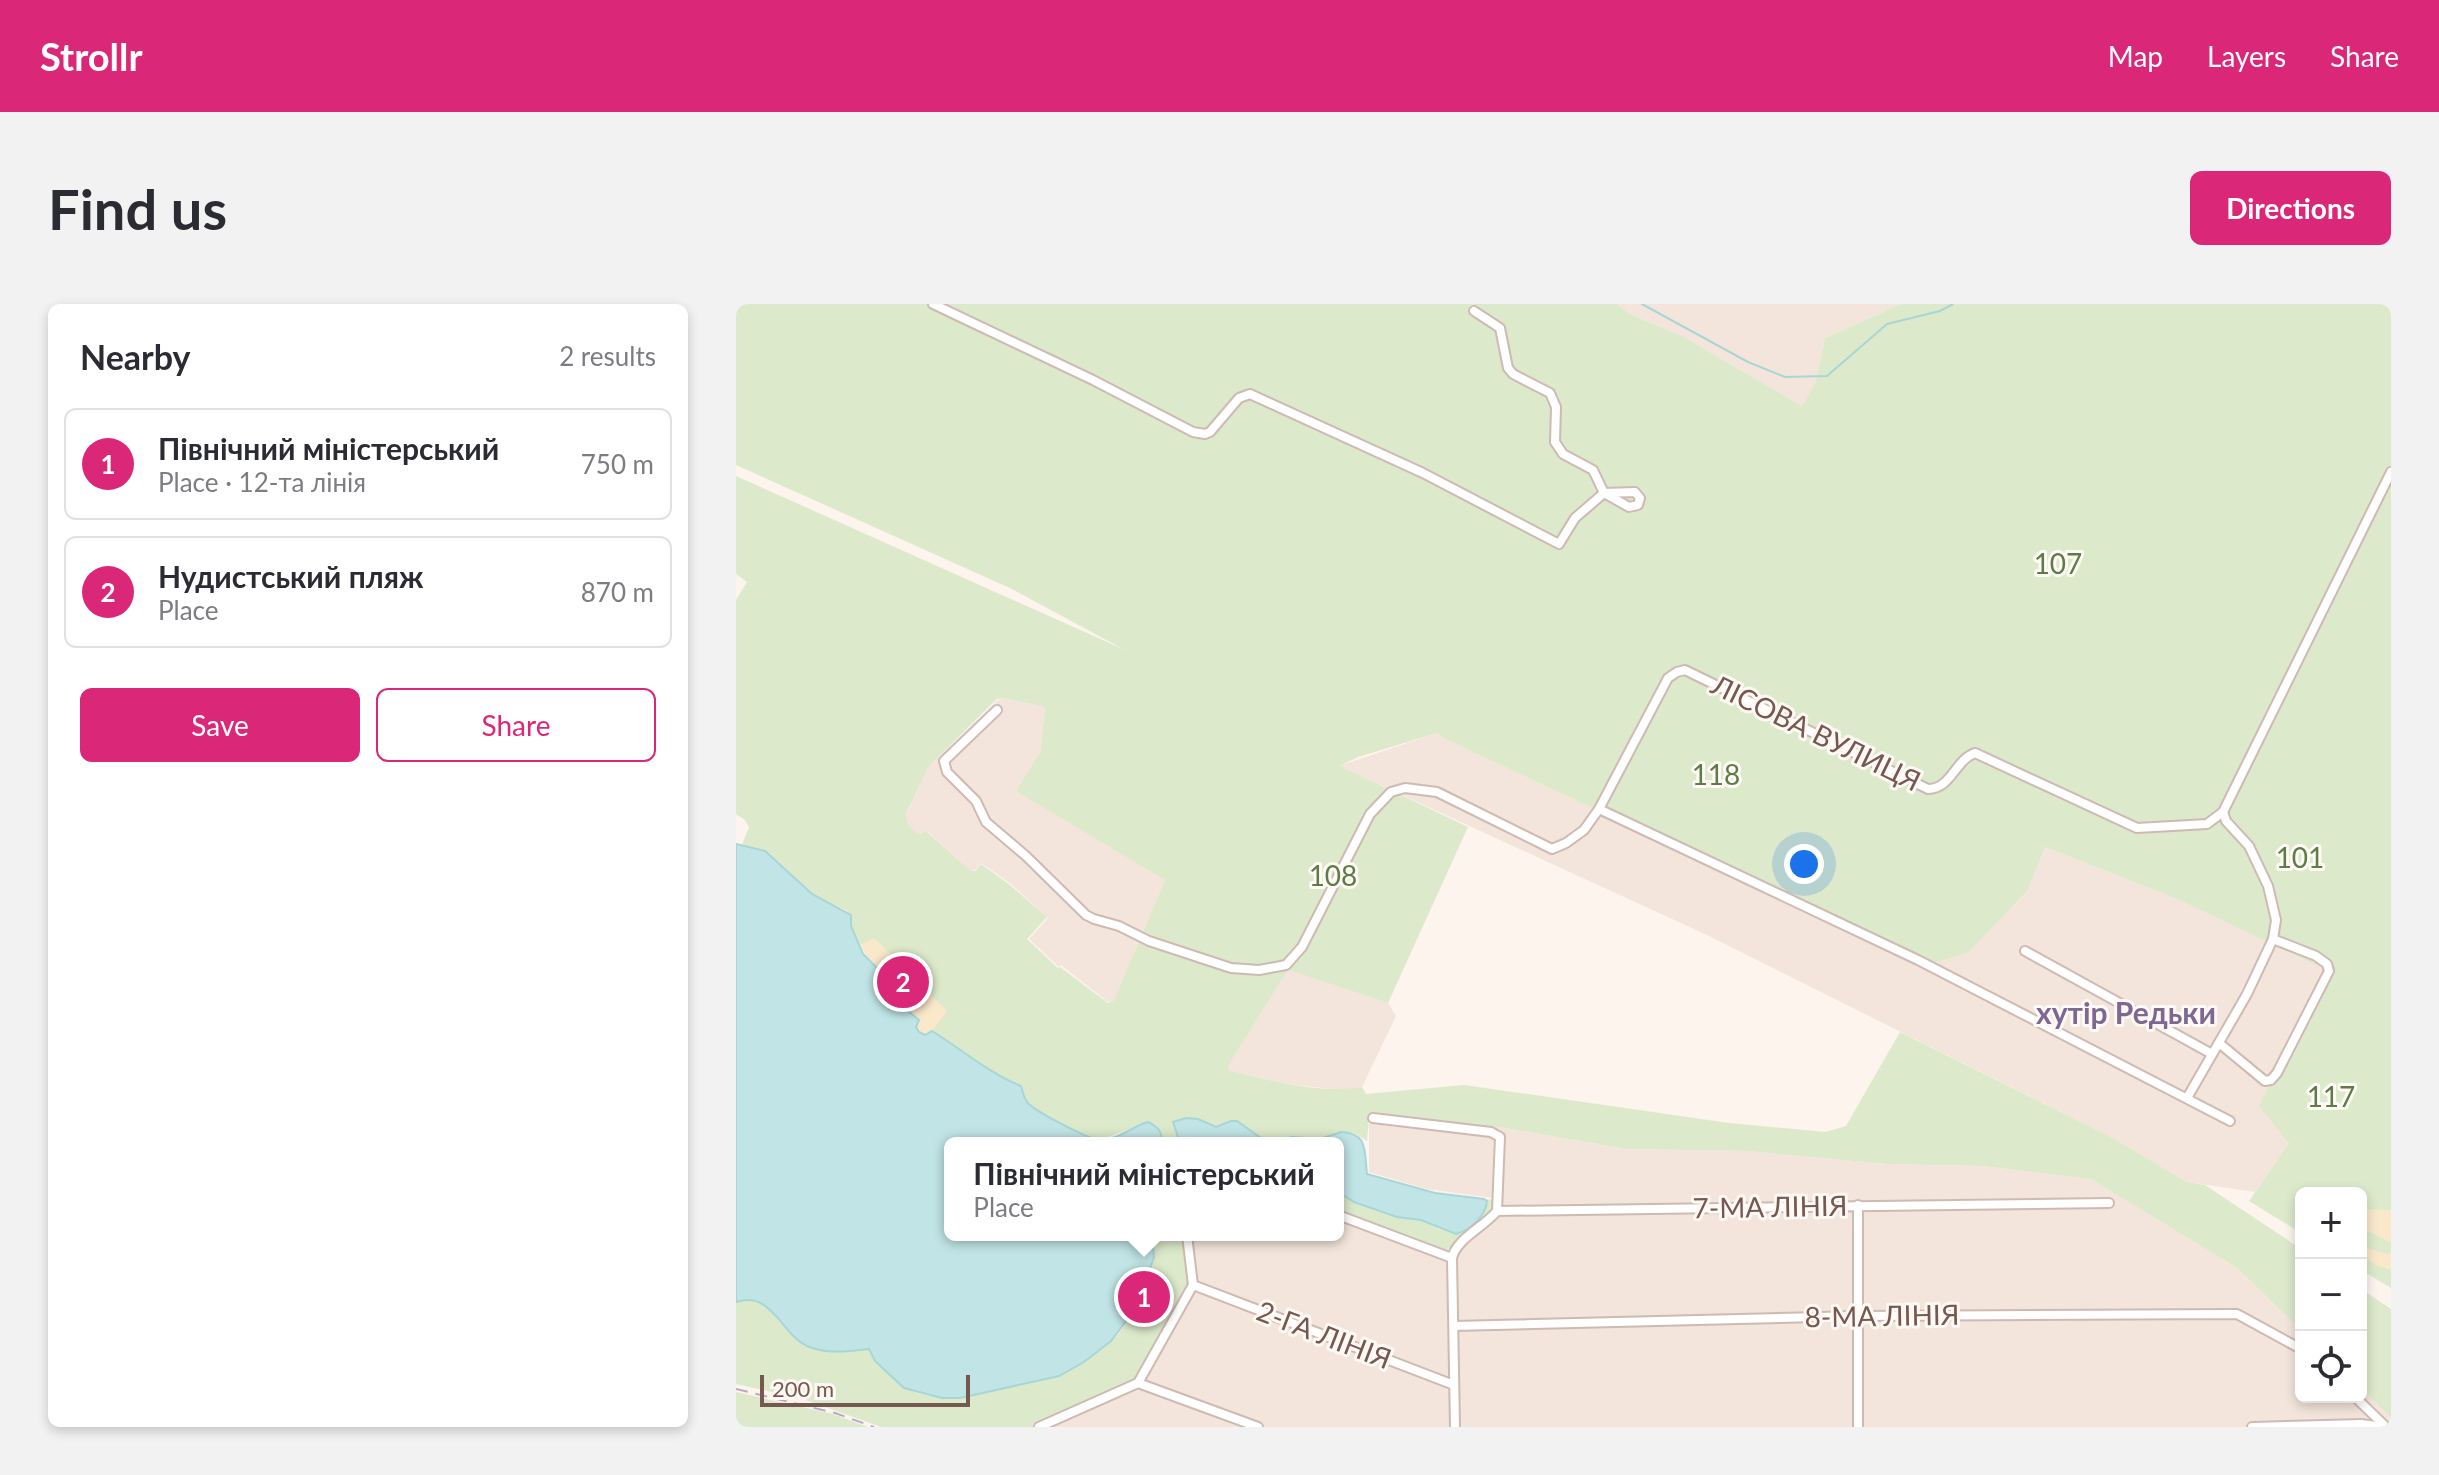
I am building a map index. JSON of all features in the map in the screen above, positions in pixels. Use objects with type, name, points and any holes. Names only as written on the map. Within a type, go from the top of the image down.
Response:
[{"type":"street","points":[[933,304],[1093,380],[1193,432],[1210,432],[1239,398],[1250,394],[1423,473],[1559,544],[1575,518],[1604,493],[1593,470],[1563,454],[1555,442],[1556,407],[1550,393],[1513,374],[1508,368],[1500,328],[1474,311]]},
{"type":"street","points":[[2187,1098],[2247,994],[2273,939],[2276,920],[2268,886],[2249,846],[2226,821],[2223,812],[2391,472]]},
{"type":"street","name":"ЛІСОВА ВУЛИЦЯ","points":[[1599,809],[1668,678],[1685,670],[1928,789],[1945,783],[1965,757],[1975,753],[2137,828],[2207,824],[2223,812]]},
{"type":"street","points":[[997,710],[946,756],[947,772],[976,801],[986,822],[1086,915],[1119,926],[1149,941],[1231,968],[1259,970],[1286,965],[1302,947],[1370,814],[1391,792],[1424,788],[1449,797],[1552,849],[1584,830],[1599,809],[1918,960],[2230,1121]]},
{"type":"street","points":[[2219,1043],[2265,1081],[2271,1080],[2277,1073],[2296,1037],[2329,971],[2327,964],[2316,956],[2273,939]]},
{"type":"street","points":[[2025,951],[2212,1054]]},
{"type":"street","points":[[1373,1118],[1491,1132],[1500,1137],[1497,1211],[1454,1248],[1452,1258],[1455,1427]]},
{"type":"street","name":"7-МА ЛІНІЯ","points":[[1497,1211],[2109,1203]]},
{"type":"street","points":[[1858,1205],[1858,1427]]},
{"type":"street","points":[[1344,1217],[1452,1258]]},
{"type":"street","points":[[1042,1426],[1138,1383],[1193,1285],[1188,1241]]},
{"type":"street","name":"2-ГА ЛІНІЯ","points":[[1193,1285],[1454,1385]]},
{"type":"street","name":"8-МА ЛІНІЯ","points":[[1454,1326],[1859,1316],[2237,1314],[2295,1346]]},
{"type":"street","points":[[1138,1383],[1258,1427]]},
{"type":"street","points":[[2361,1403],[2384,1427]]},
{"type":"street","points":[[2252,1427],[2361,1424],[2384,1427]]},
{"type":"shaded area","points":[[1617,304],[1901,304],[1825,338],[1816,381],[1802,406],[1684,337],[1630,314]]},
{"type":"shaded area","points":[[1004,698],[1045,707],[1040,753],[1165,880],[1114,1000],[1108,1002],[1061,965],[1059,967],[1029,939],[1048,918],[1011,884],[981,863],[975,870],[970,870],[927,831],[921,834],[912,830],[907,821],[906,815],[929,766],[998,700]]},
{"type":"shaded area","name":"хутір Редьки","points":[[1437,733],[1928,965],[1970,951],[2028,890],[2045,847],[2177,899],[2326,970],[2289,1143],[2255,1192],[2187,1182],[2113,1138],[1707,935],[1339,766]]},
{"type":"shaded area","points":[[1288,970],[1388,1003],[1396,1016],[1362,1087],[1343,1090],[1285,1084],[1229,1070],[1228,1066]]},
{"type":"shaded area","points":[[1369,1117],[1505,1128],[1627,1149],[1747,1151],[1887,1164],[1983,1166],[2091,1179],[2237,1268],[2295,1324],[2295,1403],[2367,1403],[2367,1394],[2391,1418],[2391,1427],[1049,1427],[1141,1387],[1195,1283],[1191,1241],[1344,1241],[1344,1221],[1451,1262],[1457,1249],[1498,1217],[1500,1199],[1427,1189],[1369,1172]]},
{"type":"green space","points":[[736,304],[1617,304],[1630,314],[1684,337],[1802,406],[1816,381],[1825,338],[1901,304],[2391,304],[2391,1288],[2367,1274],[2367,1187],[2295,1187],[2295,1229],[2249,1201],[2289,1143],[2259,1106],[2326,970],[2177,899],[2045,847],[2028,890],[1969,952],[1928,965],[1437,733],[1358,757],[1340,766],[1468,827],[1388,1003],[1288,970],[1228,1066],[1229,1070],[1312,1088],[1362,1087],[1366,1094],[1464,1085],[1729,1123],[1826,1132],[1846,1126],[1900,1032],[2113,1138],[2187,1182],[2205,1185],[2295,1245],[2295,1324],[2237,1268],[2091,1179],[1983,1166],[1887,1164],[1747,1151],[1627,1149],[1505,1128],[1369,1117],[1367,1141],[1354,1133],[1341,1132],[1326,1137],[1260,1137],[1237,1121],[1216,1127],[1198,1119],[1173,1122],[1178,1137],[1160,1137],[1157,1126],[1148,1122],[1108,1137],[1093,1137],[1046,1118],[1024,1098],[1021,1086],[932,1031],[946,1011],[875,939],[861,945],[847,911],[812,894],[765,851],[742,845],[749,827],[736,814],[736,600],[747,582],[736,574],[736,476],[1125,650],[1012,589],[736,465]],"holes":[[[997,699],[1045,707],[1040,753],[1016,791],[1165,880],[1114,1000],[1108,1003],[1058,968],[1027,939],[1047,917],[981,864],[975,871],[970,870],[926,831],[921,834],[912,829],[906,814],[929,766]]]},
{"type":"green space","points":[[1344,1196],[1366,1206],[1451,1232],[1472,1225],[1485,1206],[1487,1201],[1484,1199],[1495,1200],[1489,1216],[1477,1229],[1442,1251],[1344,1214]]},
{"type":"green space","points":[[1153,1241],[1182,1241],[1189,1284],[1135,1381],[1035,1427],[881,1427],[803,1399],[736,1384],[736,1302],[749,1300],[770,1309],[804,1343],[814,1348],[834,1352],[869,1349],[886,1372],[917,1393],[960,1398],[1117,1336],[1136,1308],[1154,1257]]},
{"type":"green space","points":[[2367,1293],[2391,1309],[2391,1418],[2367,1394]]},
{"type":"green space","points":[[736,1392],[833,1414],[868,1427],[736,1427]]},
{"type":"sand","points":[[874,938],[947,1011],[926,1035],[919,1032],[916,1027],[919,1020],[864,952],[861,945]]},
{"type":"sand","points":[[2367,1209],[2391,1210],[2391,1243],[2367,1230]]},
{"type":"sand","points":[[2367,1248],[2388,1254],[2391,1252],[2391,1270],[2367,1259]]},
{"type":"water","points":[[736,844],[765,851],[812,894],[851,915],[851,926],[863,954],[882,973],[908,1011],[919,1020],[916,1027],[919,1032],[925,1035],[932,1031],[986,1068],[1021,1086],[1025,1099],[1033,1107],[1091,1137],[944,1137],[944,1241],[1153,1241],[1154,1257],[1136,1308],[1111,1341],[1084,1362],[1059,1376],[960,1398],[942,1398],[904,1388],[875,1361],[869,1349],[838,1352],[815,1349],[798,1340],[759,1302],[736,1302]]},
{"type":"water","points":[[1186,1118],[1198,1119],[1216,1127],[1237,1121],[1260,1137],[1178,1137],[1173,1122]]},
{"type":"water","points":[[1148,1122],[1161,1137],[1115,1137]]},
{"type":"water","points":[[1341,1132],[1350,1133],[1361,1140],[1367,1174],[1435,1193],[1484,1199],[1487,1201],[1484,1212],[1472,1226],[1456,1234],[1421,1220],[1397,1217],[1354,1202],[1344,1196],[1344,1137],[1326,1137]]},
{"type":"waterway","points":[[1642,304],[1748,362],[1785,377],[1827,376],[1887,324],[1940,311],[1953,304]]},
{"type":"railway","points":[[736,1389],[835,1413],[874,1427]]},
{"type":"place","name":"Нудистський пляж","points":[[903,982]]},
{"type":"place","name":"Північний міністерський","points":[[1144,1297]]},
{"type":"district","name":"хутір Редьки","points":[[2126,1014]]},
{"type":"park label","name":"107","points":[[2058,564]]},
{"type":"park label","name":"118","points":[[1716,775]]},
{"type":"park label","name":"101","points":[[2300,858]]},
{"type":"park label","name":"108","points":[[1333,876]]},
{"type":"park label","name":"117","points":[[2331,1097]]}]
